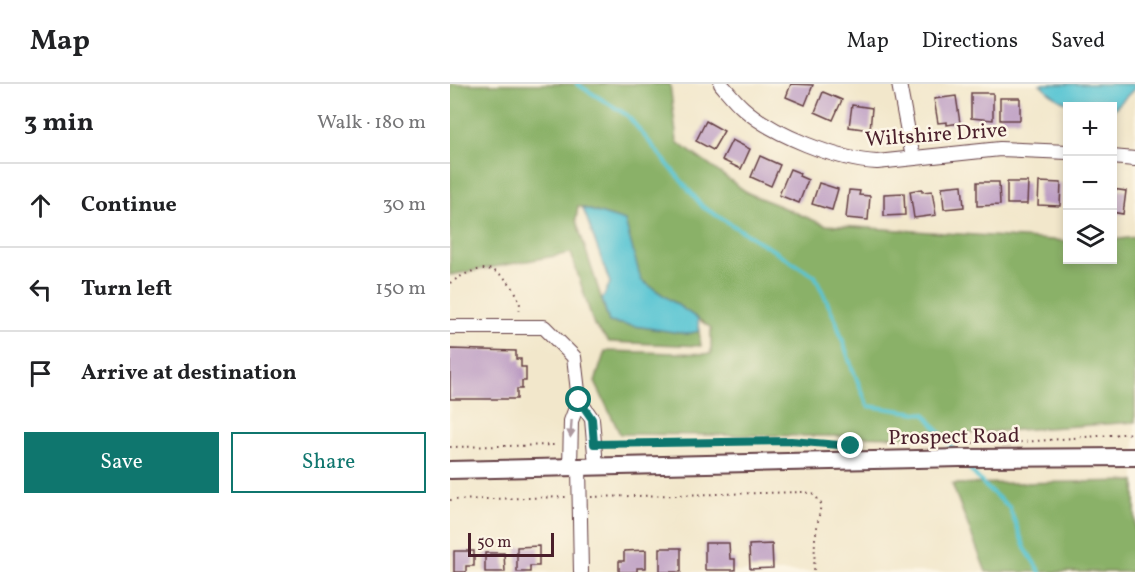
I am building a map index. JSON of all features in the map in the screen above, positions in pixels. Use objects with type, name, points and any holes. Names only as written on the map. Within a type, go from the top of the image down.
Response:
[{"type":"main road","name":"Prospect Road","points":[[450,470],[960,458],[1135,457]]},
{"type":"street","name":"Wiltshire Drive","points":[[721,84],[744,109],[767,124],[829,153],[860,161],[877,162],[1000,149],[1063,152]]},
{"type":"street","points":[[899,84],[913,158]]},
{"type":"street","points":[[1117,157],[1135,159]]},
{"type":"street","points":[[450,327],[544,327],[574,357],[579,400],[571,421],[570,445],[582,467]]},
{"type":"street","points":[[579,400],[592,419],[594,444],[582,467],[581,572]]},
{"type":"path","points":[[450,283],[468,272],[493,270],[510,284],[520,301],[519,327]]},
{"type":"path","points":[[1024,442],[1135,433]]},
{"type":"path","points":[[594,444],[791,441],[851,446]]},
{"type":"path","points":[[450,447],[570,445]]},
{"type":"path","points":[[450,500],[805,492],[815,495],[822,504],[815,539],[814,572]]},
{"type":"green space","points":[[450,84],[670,84],[677,142],[748,193],[825,225],[1063,241],[1063,264],[1117,264],[1117,239],[1135,237],[1135,422],[916,437],[620,434],[595,382],[605,351],[711,354],[711,328],[640,279],[625,221],[578,206],[576,220],[609,322],[687,334],[699,331],[701,346],[609,342],[594,325],[571,253],[450,275]]},
{"type":"green space","points":[[1135,481],[1135,572],[986,572],[952,484]]},
{"type":"water","points":[[1040,84],[1135,84],[1135,88],[1117,106],[1117,102],[1065,102]]},
{"type":"water","points":[[583,208],[625,221],[641,280],[698,319],[699,331],[687,334],[609,322],[602,299],[610,283]]},
{"type":"building","points":[[791,84],[813,85],[805,105],[786,97]]},
{"type":"building","points":[[823,92],[842,100],[833,120],[815,112]]},
{"type":"building","points":[[971,93],[993,93],[993,120],[971,118]]},
{"type":"building","points":[[956,96],[960,123],[947,125],[947,122],[938,123],[934,99]]},
{"type":"building","points":[[1000,98],[1020,98],[1020,120],[1000,120]]},
{"type":"building","points":[[852,105],[872,108],[870,130],[849,127]]},
{"type":"building","points":[[706,121],[724,131],[713,150],[696,141]]},
{"type":"building","points":[[732,140],[750,149],[741,169],[722,160]]},
{"type":"building","points":[[760,156],[780,165],[771,186],[751,177]]},
{"type":"building","points":[[790,169],[800,173],[799,176],[808,180],[799,203],[779,195]]},
{"type":"building","points":[[977,182],[999,182],[1000,205],[977,206]]},
{"type":"building","points":[[1007,182],[1028,182],[1027,204],[1007,204]]},
{"type":"building","points":[[1039,182],[1061,183],[1060,206],[1038,205]]},
{"type":"building","points":[[819,183],[838,189],[832,210],[812,204]]},
{"type":"building","points":[[962,185],[964,207],[944,209],[942,187]]},
{"type":"building","points":[[922,189],[922,192],[932,191],[936,215],[914,218],[910,191]]},
{"type":"building","points":[[849,190],[860,191],[859,195],[870,196],[868,220],[846,218]]},
{"type":"building","points":[[1117,190],[1126,191],[1123,214],[1117,213]]},
{"type":"building","points":[[904,193],[905,215],[884,216],[884,194]]},
{"type":"building","points":[[450,349],[516,351],[516,359],[521,359],[521,367],[526,367],[526,381],[522,381],[522,389],[517,389],[517,399],[450,399]]},
{"type":"building","points":[[705,543],[729,543],[730,559],[735,559],[735,570],[705,570]]},
{"type":"building","points":[[772,544],[773,568],[750,569],[749,545]]},
{"type":"building","points":[[539,546],[539,566],[530,566],[530,572],[517,572],[517,547]]},
{"type":"building","points":[[660,548],[681,548],[681,572],[660,572]]},
{"type":"building","points":[[646,550],[646,568],[637,568],[637,572],[619,572],[619,561],[624,561],[624,551]]},
{"type":"building","points":[[454,551],[474,551],[474,566],[466,566],[466,572],[454,572]]},
{"type":"building","points":[[485,553],[504,553],[505,572],[485,572]]},
{"type":"waterway","points":[[577,84],[627,115],[703,207],[815,276],[836,321],[868,406],[925,414],[956,453]]},
{"type":"waterway","points":[[965,464],[1009,507],[1025,548],[1040,572]]},
{"type":"route","points":[[579,400],[592,419],[594,444],[791,441],[851,446]]}]
